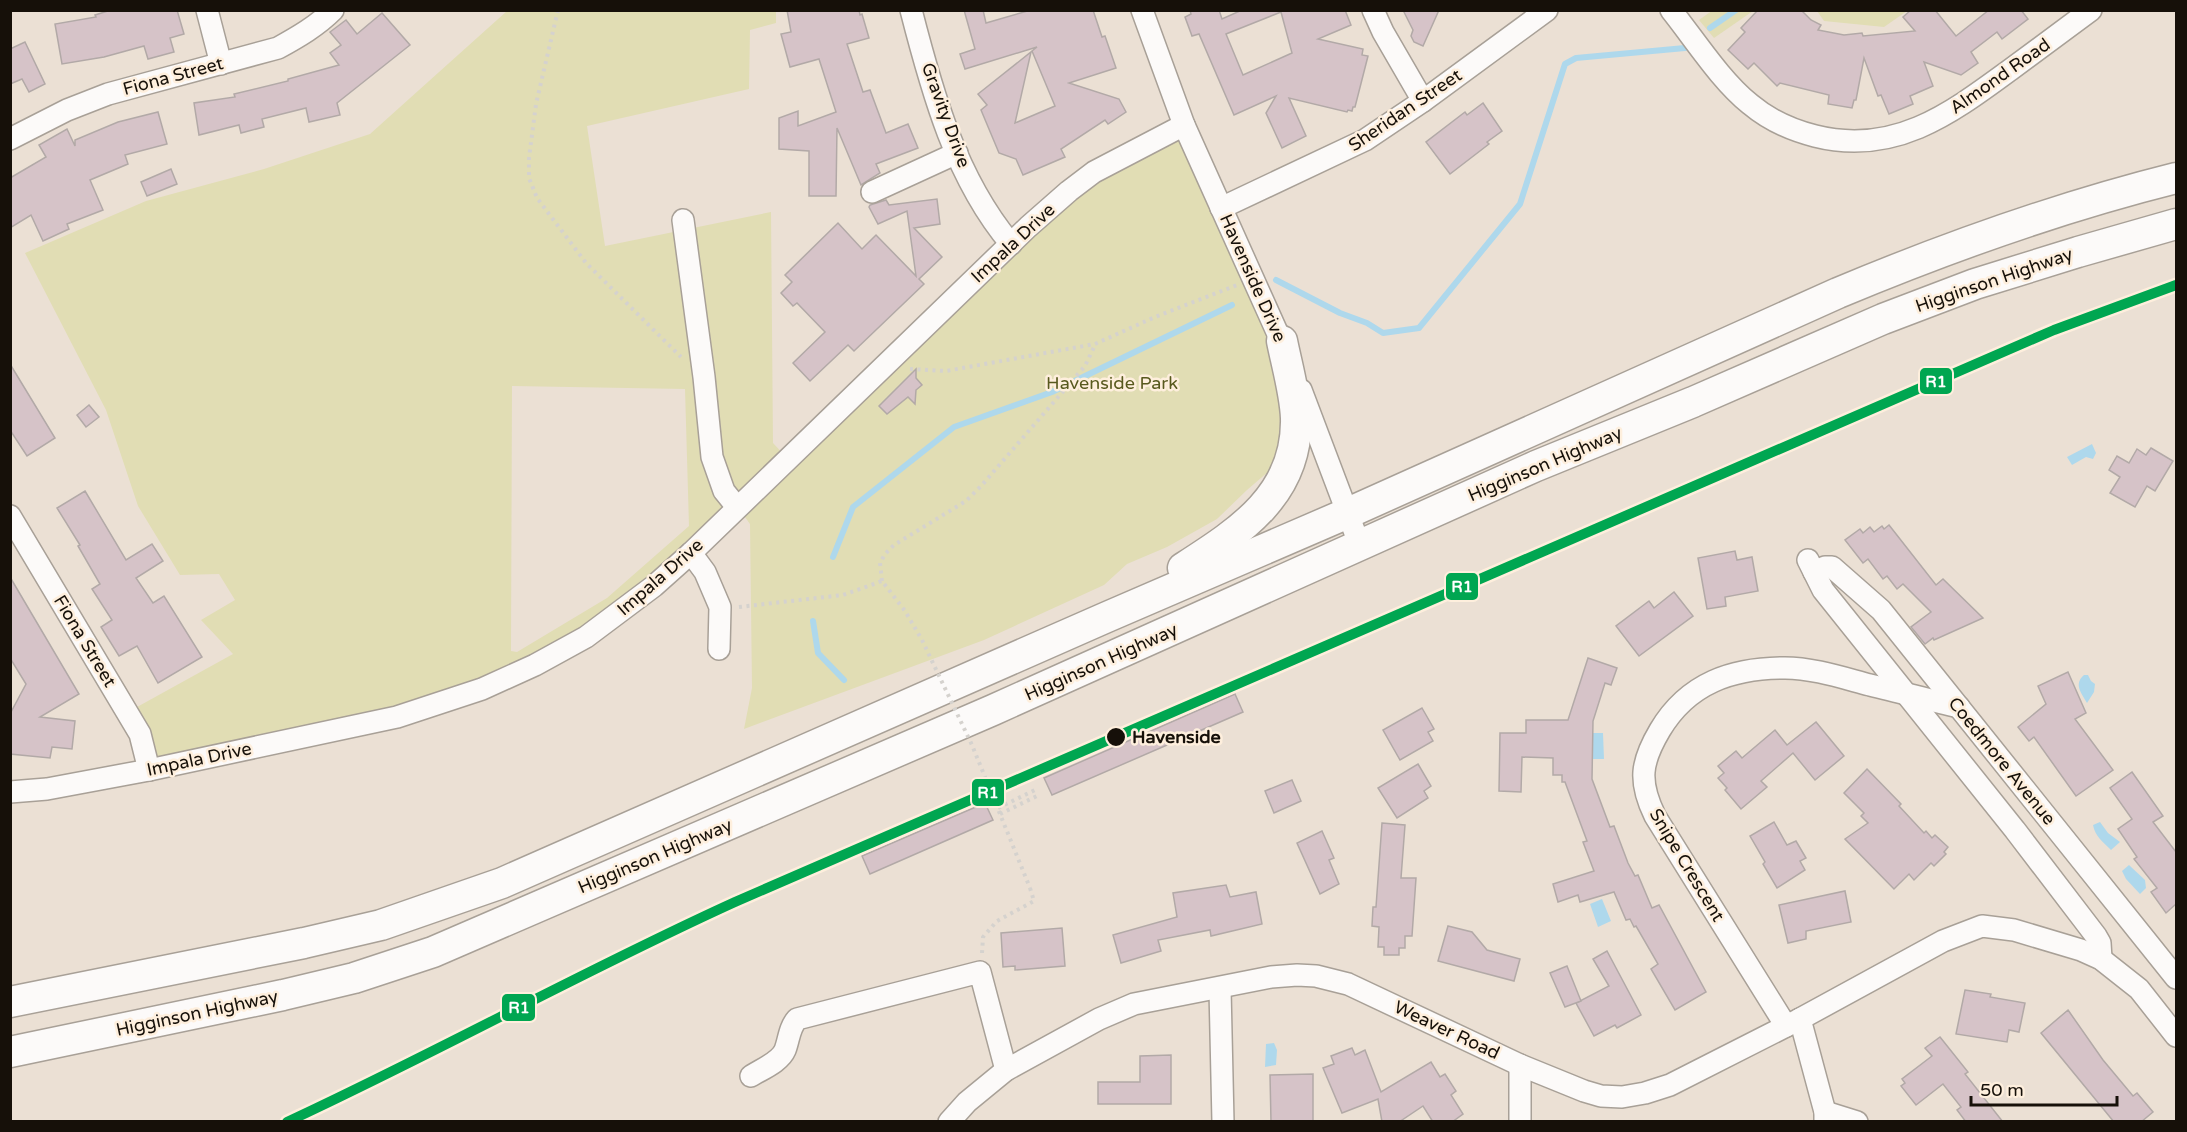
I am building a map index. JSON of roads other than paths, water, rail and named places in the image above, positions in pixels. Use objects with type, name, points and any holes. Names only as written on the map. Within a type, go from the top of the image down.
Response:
[{"type":"highway","name":"Higginson Highway","points":[[10,1002],[304,943],[381,925],[502,884],[1348,513],[1827,297],[1914,261],[2015,224],[2125,190],[2176,178]]},
{"type":"highway","name":"Higginson Highway","points":[[10,1052],[283,995],[354,978],[433,952],[993,711],[1536,466],[1693,402],[1884,319],[1974,284],[2176,224]]},
{"type":"highway","points":[[1107,617],[1232,537],[1259,513],[1279,485],[1291,454],[1296,432],[1296,416],[1282,341]]},
{"type":"street","points":[[207,10],[221,64]]},
{"type":"street","name":"Fiona Street","points":[[10,140],[67,110],[108,94],[278,48],[298,37],[333,10]]},
{"type":"street","name":"Gravity Drive","points":[[911,10],[944,120],[957,153],[990,217],[1011,244]]},
{"type":"street","name":"Havenside Drive","points":[[1142,10],[1184,125],[1282,341],[1360,546]]},
{"type":"street","points":[[1373,10],[1383,32],[1423,101]]},
{"type":"street","name":"Sheridan Street","points":[[1221,208],[1365,140],[1423,101],[1547,10]]},
{"type":"street","name":"Almond Road","points":[[1671,10],[1736,91],[1767,117],[1802,133],[1843,141],[1875,141],[1905,133],[1959,108],[2091,10]]},
{"type":"street","name":"Impala Drive","points":[[10,792],[47,789],[149,770],[397,717],[482,689],[535,665],[586,636],[626,608],[691,553],[1011,244],[1069,191],[1094,172],[1184,125]]},
{"type":"street","points":[[872,192],[957,153]]},
{"type":"street","points":[[683,220],[712,457],[723,491],[737,507]]},
{"type":"street","name":"Fiona Street","points":[[12,523],[136,726],[144,745],[149,770]]},
{"type":"street","points":[[691,553],[705,572],[720,607],[719,649]]},
{"type":"street","name":"Coedmore Avenue","points":[[1906,694],[1827,594],[1811,566],[1832,567],[1881,610],[2176,978]]},
{"type":"street","name":"Snipe Crescent","points":[[1825,1117],[1793,1022],[1652,810],[1644,785],[1647,754],[1668,717],[1684,698],[1709,682],[1746,671],[1786,668],[1828,675],[1959,707]]},
{"type":"street","points":[[1906,694],[2096,936],[2100,943],[2101,959],[2139,988],[2176,1036]]},
{"type":"street","name":"Weaver Road","points":[[950,1121],[967,1102],[1006,1070],[1099,1019],[1134,1004],[1279,977],[1297,975],[1348,984],[1520,1065],[1593,1094],[1623,1097],[1670,1085],[1943,941],[1971,929],[1996,927],[2014,930],[2081,950],[2101,959]]},
{"type":"street","points":[[751,1076],[778,1059],[784,1052],[792,1025],[797,1019],[980,972],[1006,1070]]},
{"type":"street","points":[[1220,989],[1223,1122]]},
{"type":"street","points":[[1520,1065],[1520,1122]]},
{"type":"street","points":[[1825,1117],[1857,1122]]},
{"type":"water","points":[[2092,444],[2096,453],[2093,459],[2086,457],[2072,465],[2067,457]]},
{"type":"water","points":[[2084,675],[2088,675],[2095,684],[2094,692],[2087,703],[2079,685]]},
{"type":"water","points":[[1593,733],[1603,733],[1604,759],[1593,759]]},
{"type":"water","points":[[2100,822],[2108,833],[2120,842],[2111,850],[2094,829],[2093,825]]},
{"type":"water","points":[[2129,865],[2145,880],[2146,888],[2140,894],[2122,871]]},
{"type":"water","points":[[1602,899],[1611,921],[1598,927],[1590,904]]},
{"type":"water","points":[[1274,1043],[1277,1050],[1276,1065],[1265,1067],[1266,1044]]},
{"type":"waterway","points":[[1710,28],[1736,10]]},
{"type":"waterway","points":[[1276,280],[1340,313],[1367,323],[1383,333],[1419,328],[1520,204],[1565,64],[1576,58],[1685,48]]},
{"type":"waterway","points":[[833,557],[853,507],[954,427],[1052,392],[1232,305]]},
{"type":"waterway","points":[[813,621],[818,653],[844,680]]},
{"type":"place","name":"Havenside","points":[[1116,737]]},
{"type":"park label","name":"Havenside Park","points":[[1112,383]]}]
